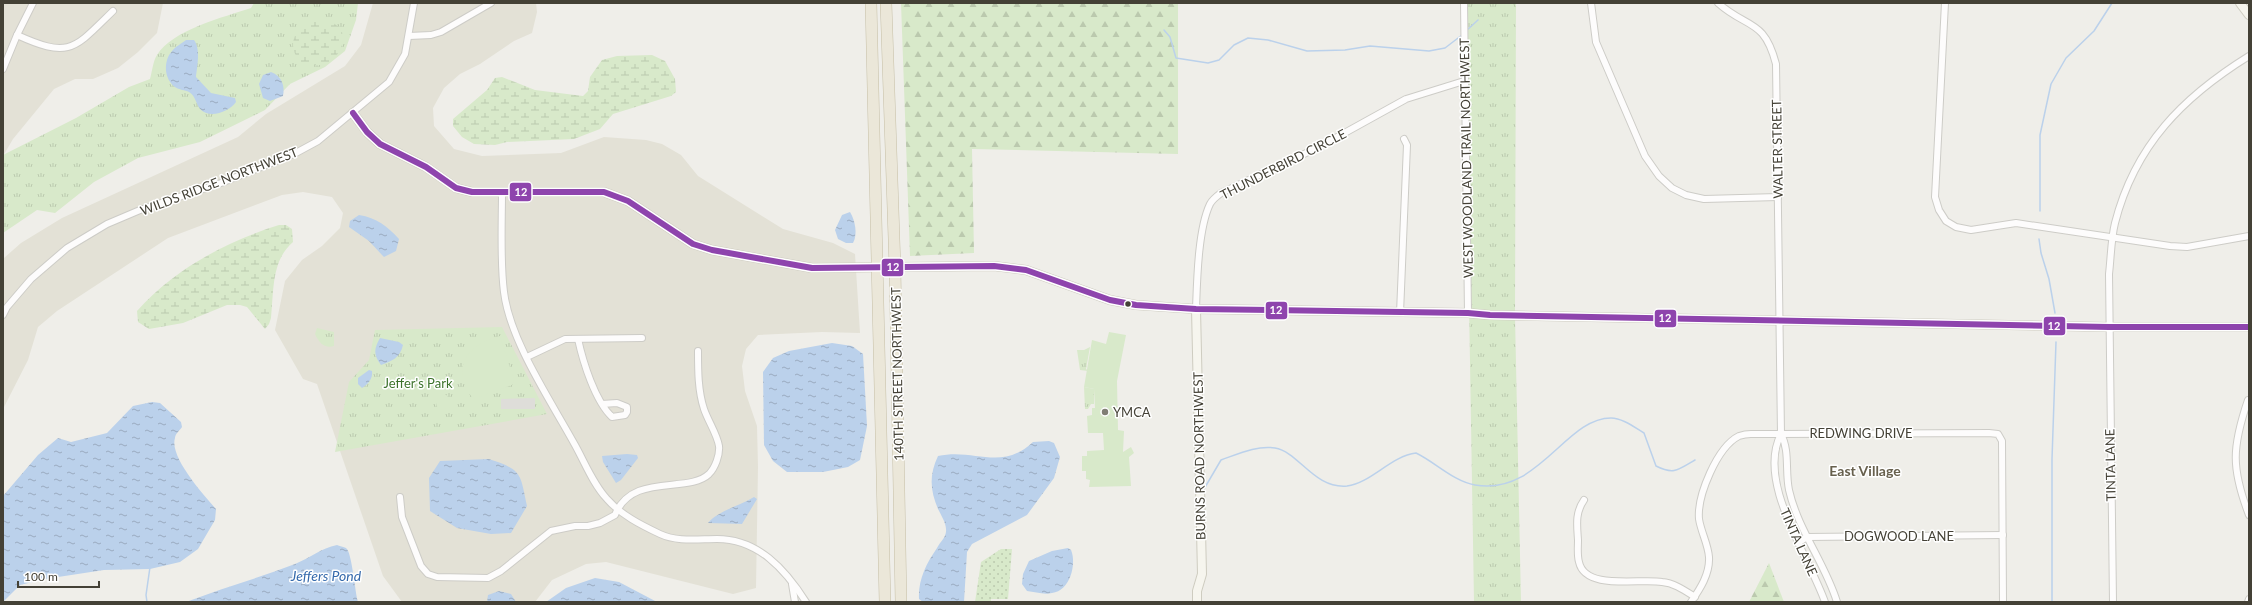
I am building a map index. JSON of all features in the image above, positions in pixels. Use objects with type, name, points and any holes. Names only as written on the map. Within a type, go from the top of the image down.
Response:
[{"type":"highway","name":"140TH STREET NORTHWEST","points":[[871,3],[879,268],[885,602]]},
{"type":"highway","name":"140TH STREET NORTHWEST","points":[[886,3],[895,268],[901,602]]},
{"type":"street","points":[[3,69],[17,35],[33,3]]},
{"type":"street","name":"WILDS RIDGE NORTHWEST","points":[[3,315],[7,307],[31,279],[67,248],[107,224],[140,210],[221,183],[294,154],[318,141],[389,82],[405,54],[414,3]]},
{"type":"street","points":[[409,36],[431,35],[441,32],[491,3]]},
{"type":"street","name":"WEST WOODLAND TRAIL NORTHWEST","points":[[1464,3],[1468,313]]},
{"type":"street","points":[[1591,3],[1596,42],[1645,156],[1659,176],[1672,188],[1686,195],[1704,199],[1778,197]]},
{"type":"street","name":"WALTER STREET","points":[[1718,3],[1757,28],[1766,37],[1776,64],[1781,322]]},
{"type":"street","points":[[1945,3],[1934,197],[1939,210],[1946,221],[1956,227],[1971,230],[2016,223],[2170,246],[2187,247],[2249,236]]},
{"type":"street","points":[[2240,3],[2249,15]]},
{"type":"street","points":[[17,35],[39,45],[56,49],[70,46],[84,39],[114,11]]},
{"type":"street","name":"TINTA LANE","points":[[2113,602],[2109,274],[2116,222],[2132,175],[2151,143],[2184,103],[2216,77],[2249,56]]},
{"type":"street","name":"THUNDERBIRD CIRCLE","points":[[1196,309],[1198,270],[1206,216],[1211,202],[1221,193],[1321,146],[1406,99],[1464,81]]},
{"type":"street","points":[[353,113],[367,132],[380,144],[426,167],[456,188],[472,192],[604,192],[628,201],[693,244],[712,250],[812,268],[994,266],[1026,270],[1110,300],[1136,305],[1196,309],[1468,313],[1490,315],[1781,322],[2249,328]]},
{"type":"street","points":[[1400,313],[1408,145],[1404,139]]},
{"type":"street","points":[[502,192],[504,292],[512,323],[527,357],[592,476],[607,499],[624,516],[662,535],[694,540],[718,539],[736,541],[758,549],[780,566],[806,602]]},
{"type":"street","name":"BURNS ROAD NORTHWEST","points":[[1196,309],[1202,574],[1197,592],[1197,602]]},
{"type":"street","name":"TINTA LANE","points":[[1781,322],[1781,434],[1776,444],[1778,489],[1784,514],[1825,602]]},
{"type":"street","points":[[527,357],[557,342],[578,339],[642,338]]},
{"type":"street","points":[[578,339],[590,377],[602,404]]},
{"type":"street","points":[[400,497],[402,517],[421,566],[428,574],[437,577],[450,578],[488,578],[501,571],[551,530],[600,523],[615,515],[617,509],[630,496],[643,489],[696,481],[708,475],[715,465],[719,446],[704,407],[699,385],[698,351]]},
{"type":"street","points":[[2248,400],[2236,437],[2235,462],[2240,494],[2249,515]]},
{"type":"street","name":"REDWING DRIVE","points":[[1693,599],[1707,574],[1709,557],[1699,519],[1700,498],[1704,484],[1729,445],[1739,436],[1751,434],[1998,434],[2002,441],[2003,602]]},
{"type":"street","name":"TINTA LANE","points":[[1781,434],[1786,443],[1789,490],[1794,507],[1832,587],[1837,602]]},
{"type":"street","points":[[1584,500],[1578,509],[1577,517],[1578,563],[1585,573],[1595,579],[1608,581],[1661,581],[1675,585],[1693,599]]},
{"type":"street","name":"DOGWOOD LANE","points":[[1807,536],[2003,535]]},
{"type":"street","points":[[1798,543],[1807,536]]},
{"type":"street","points":[[792,583],[795,602]]},
{"type":"street","points":[[885,587],[888,602]]},
{"type":"shaded area","points":[[3,3],[163,3],[157,33],[138,52],[118,68],[93,79],[75,79],[54,89],[13,139],[3,156]]},
{"type":"shaded area","points":[[373,3],[536,3],[537,12],[532,33],[514,41],[480,64],[460,74],[444,88],[433,108],[434,126],[454,149],[482,156],[561,153],[604,137],[646,140],[662,144],[681,155],[698,176],[783,229],[833,243],[855,254],[860,333],[822,332],[758,335],[746,349],[742,366],[745,391],[757,426],[758,467],[756,588],[733,594],[606,562],[586,564],[552,580],[535,602],[402,602],[383,576],[317,384],[303,379],[275,330],[285,281],[302,260],[322,246],[340,228],[343,213],[332,197],[303,192],[282,195],[168,238],[57,311],[38,327],[28,360],[3,409],[4,258],[21,243],[62,218],[238,137],[266,114],[345,66],[361,45]]},
{"type":"shaded area","points":[[535,398],[535,409],[501,409],[501,399]]},
{"type":"green space","points":[[254,3],[358,3],[356,20],[345,51],[325,67],[290,84],[265,110],[200,142],[138,158],[94,182],[55,213],[37,210],[3,233],[3,155],[76,118],[129,87],[150,79],[157,55],[164,46],[174,38],[213,20],[251,8]]},
{"type":"green space","points":[[901,3],[1178,3],[1178,154],[972,149],[974,253],[910,256]]},
{"type":"green space","points":[[1464,3],[1516,3],[1515,316],[1521,602],[1474,602]]},
{"type":"green space","points":[[320,20],[331,22],[340,27],[343,39],[340,50],[337,55],[327,63],[321,65],[301,63],[293,49],[295,36],[305,25]]},
{"type":"green space","points":[[652,55],[665,61],[675,79],[676,92],[671,96],[613,114],[600,129],[574,139],[507,142],[495,145],[474,144],[462,137],[453,126],[453,119],[487,90],[495,78],[502,77],[535,90],[583,96],[588,91],[590,77],[602,60],[617,56]]},
{"type":"green space","points":[[279,225],[286,225],[292,229],[293,242],[286,250],[277,267],[273,287],[271,318],[265,329],[247,307],[240,305],[227,305],[183,323],[149,329],[138,322],[137,311],[151,296],[184,270],[221,248],[240,239]]},
{"type":"green space","name":"Jeffer's Park","points":[[502,327],[547,414],[335,452],[349,382],[369,360],[375,330]]},
{"type":"green space","points":[[317,328],[334,332],[334,346],[328,347],[320,343],[315,334]]},
{"type":"green space","name":"YMCA","points":[[1109,332],[1126,335],[1117,381],[1118,430],[1124,431],[1123,452],[1131,447],[1134,453],[1129,457],[1131,486],[1089,487],[1090,480],[1086,479],[1086,471],[1082,471],[1082,456],[1087,456],[1087,451],[1104,450],[1103,433],[1088,433],[1087,416],[1092,415],[1092,408],[1095,408],[1094,389],[1084,387],[1092,340],[1106,344]]},
{"type":"green space","points":[[500,336],[514,380],[512,385],[473,399],[466,388],[463,377],[462,368],[465,359],[478,345]]},
{"type":"green space","points":[[1090,347],[1086,369],[1088,371],[1080,370],[1077,350],[1084,350]]},
{"type":"green space","points":[[1084,387],[1094,389],[1094,404],[1091,404],[1088,409],[1085,409]]},
{"type":"green space","points":[[447,395],[450,407],[438,410],[435,399]]},
{"type":"green space","points":[[1001,549],[1012,549],[1008,599],[991,599],[991,602],[975,602],[981,562]]},
{"type":"green space","points":[[1769,563],[1784,602],[1749,602]]},
{"type":"water","points":[[186,40],[194,40],[196,44],[198,58],[196,77],[211,93],[235,98],[236,102],[225,111],[215,114],[205,113],[199,108],[195,98],[191,94],[187,91],[178,89],[171,84],[166,70],[167,60],[172,51]]},
{"type":"water","points":[[271,72],[278,76],[282,82],[284,92],[283,96],[270,101],[263,98],[259,84],[263,75]]},
{"type":"water","points":[[850,212],[856,231],[855,239],[853,243],[846,243],[838,239],[835,230],[842,215]]},
{"type":"water","points":[[359,215],[376,220],[395,234],[399,239],[396,251],[384,257],[369,241],[349,227],[350,221]]},
{"type":"water","points":[[380,338],[399,342],[403,345],[398,356],[381,365],[375,352],[376,345]]},
{"type":"water","points":[[832,343],[852,346],[863,354],[867,426],[860,460],[848,467],[823,472],[787,472],[773,461],[764,445],[763,372],[773,358],[789,351]]},
{"type":"water","points":[[369,370],[372,371],[371,379],[362,388],[358,384],[358,378]]},
{"type":"water","points":[[152,402],[160,403],[181,422],[182,427],[175,437],[177,455],[189,475],[216,509],[215,520],[198,549],[180,562],[150,569],[104,570],[45,579],[20,585],[3,602],[3,496],[38,455],[58,438],[71,442],[107,433],[133,406]]},
{"type":"water","points":[[1049,441],[1054,443],[1060,457],[1054,478],[1027,515],[972,544],[967,552],[964,602],[923,602],[919,599],[921,579],[929,560],[946,532],[946,527],[935,502],[932,489],[933,470],[938,456],[951,454],[999,458],[1010,456],[1021,451],[1033,442]]},
{"type":"water","points":[[627,454],[637,455],[638,458],[621,480],[616,483],[603,462],[602,456]]},
{"type":"water","points":[[489,459],[508,466],[514,470],[521,480],[527,506],[511,533],[491,534],[457,528],[430,511],[429,478],[440,461]]},
{"type":"water","points":[[754,497],[757,499],[742,524],[708,523],[724,511]]},
{"type":"water","name":"Jeffers Pond","points":[[337,545],[346,548],[348,551],[352,564],[358,602],[186,602],[295,564],[326,548]]},
{"type":"water","points":[[1068,548],[1071,550],[1073,562],[1068,582],[1058,591],[1049,594],[1027,591],[1022,584],[1023,574],[1029,561],[1052,551]]},
{"type":"water","points":[[595,578],[619,582],[657,602],[546,602],[566,588]]},
{"type":"water","points":[[499,591],[511,594],[516,602],[487,602],[488,595]]},
{"type":"waterway","points":[[2040,211],[2040,135],[2051,84],[2066,58],[2094,31],[2112,3]]},
{"type":"waterway","points":[[1466,31],[1478,20]]},
{"type":"waterway","points":[[1164,30],[1170,37],[1176,58],[1208,63],[1219,60],[1234,45],[1248,38],[1268,40],[1307,51],[1345,50],[1370,46],[1429,51],[1445,48],[1462,35]]},
{"type":"waterway","points":[[2039,239],[2041,253],[2049,279],[2055,313]]},
{"type":"waterway","points":[[2052,602],[2052,459],[2056,342]]},
{"type":"waterway","points":[[1204,489],[1221,460],[1248,451],[1268,447],[1284,451],[1316,476],[1325,482],[1335,485],[1347,486],[1356,484],[1398,459],[1416,453],[1459,480],[1475,485],[1497,485],[1517,479],[1534,469],[1579,430],[1595,421],[1611,418],[1624,421],[1644,433],[1656,466],[1672,471],[1680,469],[1695,460]]},
{"type":"waterway","points":[[147,602],[146,595],[150,567]]},
{"type":"transit line","name":"12","points":[[353,113],[367,132],[380,144],[426,167],[456,188],[472,192],[604,192],[628,201],[693,244],[712,250],[812,268],[994,266],[1026,270],[1110,300],[1136,305],[1196,309],[1468,313],[1490,315],[2109,327],[2249,327]]},
{"type":"place","name":"YMCA","points":[[1105,412]]},
{"type":"district","name":"East Village","points":[[1865,471]]}]
